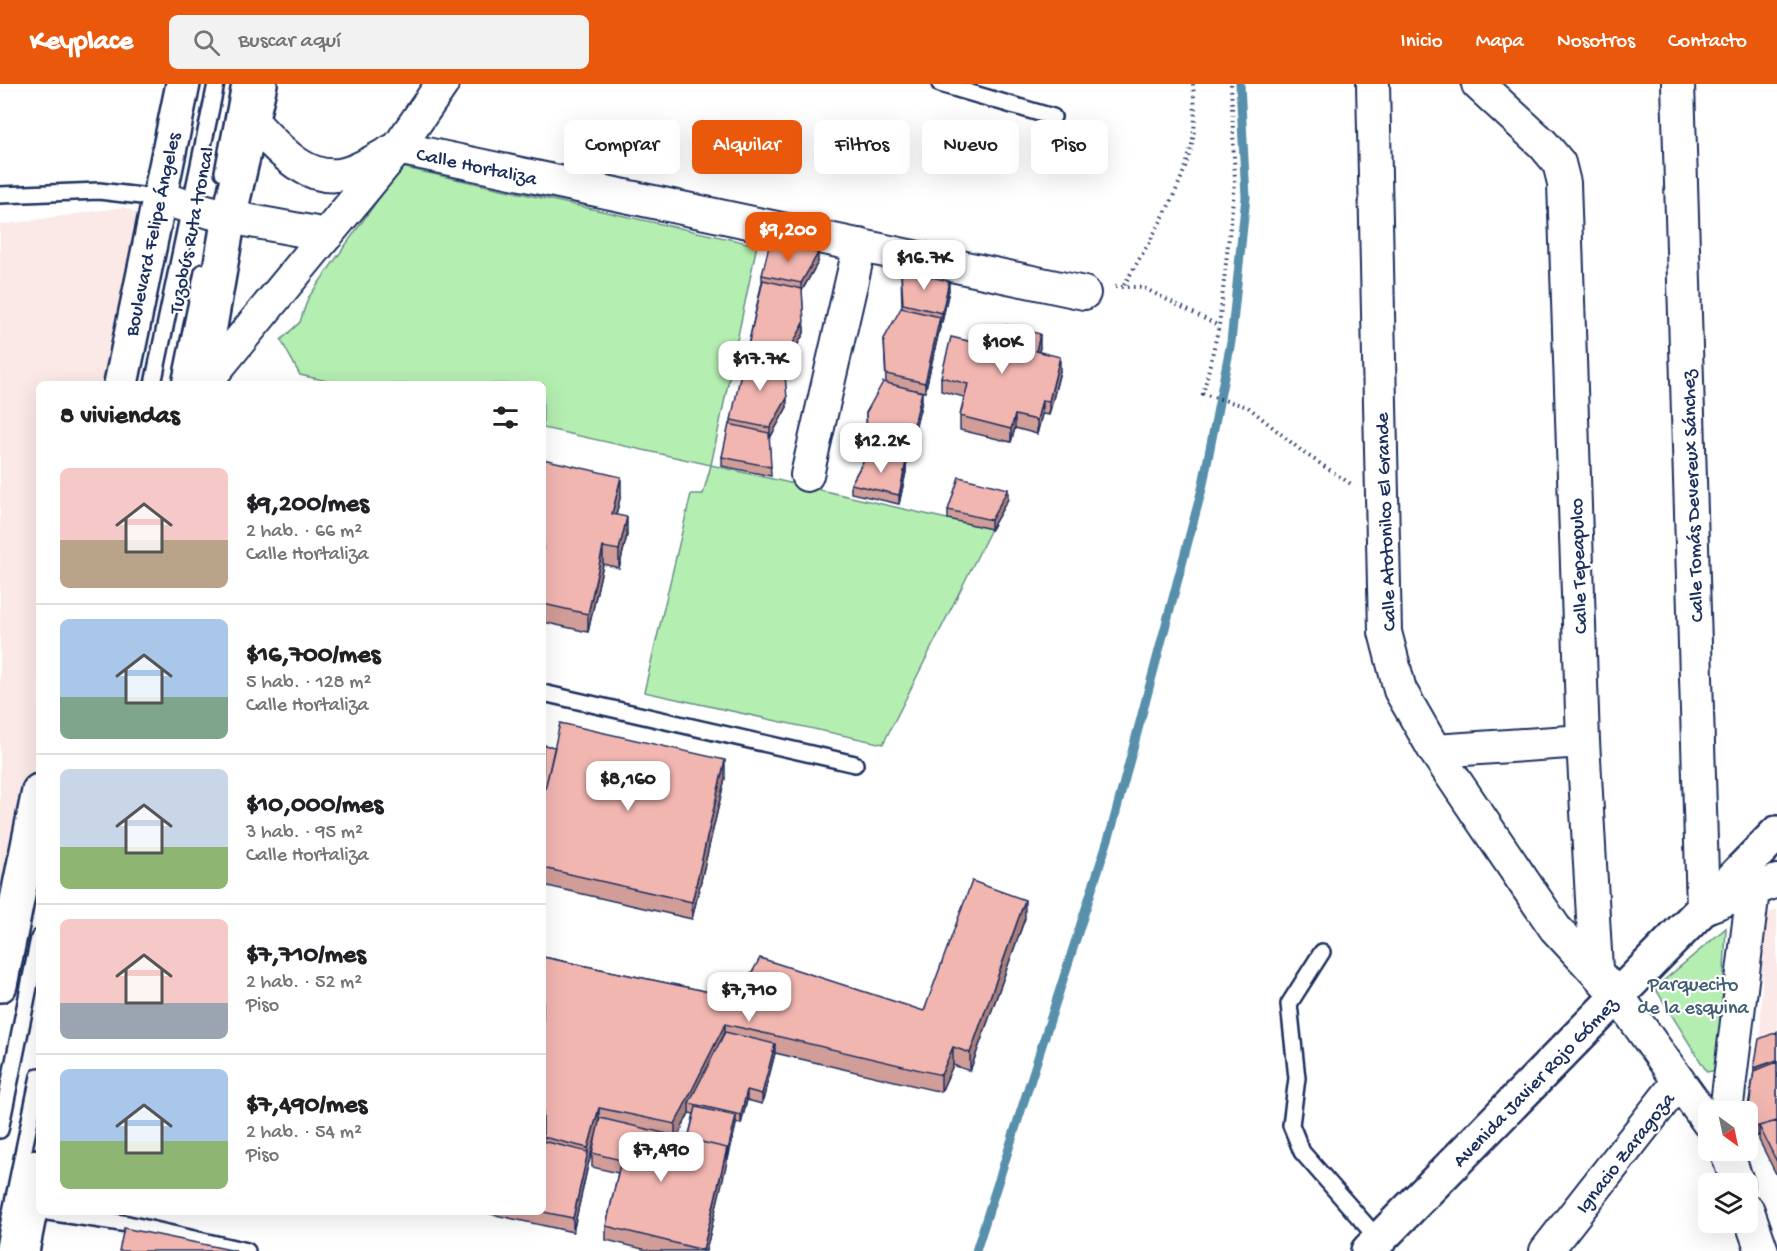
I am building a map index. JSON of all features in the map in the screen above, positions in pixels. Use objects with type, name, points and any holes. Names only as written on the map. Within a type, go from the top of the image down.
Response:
[{"type":"main road","name":"Boulevard Felipe Ángeles","points":[[122,381],[183,84]]},
{"type":"main road","points":[[202,381],[212,213],[252,121],[260,84]]},
{"type":"main road","points":[[0,985],[36,806]]},
{"type":"main road","name":"Avenida Javier Rojo Gómez","points":[[1373,1245],[1777,833]]},
{"type":"main road","points":[[22,1251],[26,1208],[36,1176]]},
{"type":"street","points":[[205,381],[398,148],[442,84]]},
{"type":"street","name":"Calle Atotonilco El Grande","points":[[1373,84],[1385,632],[1400,690],[1435,751],[1555,928],[1596,969],[1618,996],[1698,1108]]},
{"type":"street","name":"Calle Tepeapulco","points":[[1478,84],[1543,144],[1559,163],[1564,183],[1583,741],[1596,969]]},
{"type":"street","name":"Calle Tomás Devereux Sánchez","points":[[1678,84],[1703,908]]},
{"type":"street","points":[[252,121],[289,159],[311,172],[343,174],[398,148]]},
{"type":"street","name":"Calle Hortaliza","points":[[398,148],[1084,293]]},
{"type":"street","points":[[158,198],[212,213],[327,235]]},
{"type":"street","points":[[807,475],[860,245]]},
{"type":"street","points":[[1435,751],[1583,741]]},
{"type":"street","points":[[1703,908],[1765,885]]},
{"type":"street","points":[[1728,1101],[1765,885]]},
{"type":"street","name":"Ignacio Zaragoza","points":[[1546,1251],[1679,1082]]},
{"type":"street","points":[[1756,1233],[1762,1251]]},
{"type":"lane","name":"Tuzobús Ruta troncal","points":[[154,381],[212,213],[216,84]]},
{"type":"lane","name":"Tuzobús Ruta troncal","points":[[181,381],[212,213],[240,84]]},
{"type":"lane","points":[[940,84],[1053,117]]},
{"type":"lane","points":[[0,195],[99,192],[158,198]]},
{"type":"lane","points":[[546,694],[855,764]]},
{"type":"lane","points":[[1322,952],[1289,1004],[1297,1078],[1291,1125],[1302,1152],[1373,1245]]},
{"type":"lane","points":[[0,1130],[36,953]]},
{"type":"lane","points":[[3,1251],[26,1208],[36,1107]]},
{"type":"lane","points":[[71,1215],[128,1224],[247,1251]]},
{"type":"path","points":[[1124,285],[1148,243],[1188,162],[1194,130],[1193,84]]},
{"type":"path","points":[[1231,84],[1235,182],[1218,326],[1203,394],[1248,407],[1304,453],[1382,505]]},
{"type":"path","points":[[1084,293],[1124,285],[1142,287],[1218,326]]},
{"type":"shaded area","points":[[124,207],[140,215],[113,381],[36,381],[36,762],[12,880],[0,884],[0,225]]},
{"type":"shaded area","points":[[1777,909],[1777,1040],[1760,1046],[1764,916]]},
{"type":"green space","points":[[401,167],[757,245],[711,465],[546,429],[546,381],[327,381],[300,375],[281,340],[300,322],[308,298]]},
{"type":"green space","points":[[711,465],[991,529],[883,744],[644,692],[691,494],[703,494]]},
{"type":"green space","name":"Parquecito de la esquina","points":[[1726,928],[1720,1057],[1717,1070],[1707,1072],[1655,988]]},
{"type":"building","points":[[770,242],[818,253],[801,283],[762,275]]},
{"type":"building","points":[[901,270],[949,281],[942,313],[903,304]]},
{"type":"building","points":[[763,280],[802,289],[804,323],[787,354],[748,346]]},
{"type":"building","points":[[901,308],[940,317],[925,383],[886,374],[884,339]]},
{"type":"building","points":[[1006,325],[1040,334],[1036,351],[1060,357],[1049,401],[1042,400],[1037,420],[1015,415],[1011,429],[960,416],[968,384],[941,377],[951,337],[981,344],[985,328],[1004,332]]},
{"type":"building","points":[[745,354],[784,363],[787,398],[770,428],[731,420]]},
{"type":"building","points":[[883,382],[922,392],[906,457],[868,448],[866,413]]},
{"type":"building","points":[[729,424],[769,433],[771,467],[722,457]]},
{"type":"building","points":[[868,453],[906,462],[899,495],[851,484]]},
{"type":"building","points":[[546,460],[621,477],[612,514],[627,517],[619,550],[603,547],[588,614],[546,605]]},
{"type":"building","points":[[959,477],[1008,489],[991,520],[948,510]]},
{"type":"building","points":[[560,723],[725,760],[692,902],[546,869],[546,785]]},
{"type":"building","points":[[546,746],[555,747],[546,785]]},
{"type":"building","points":[[972,881],[1025,900],[970,1053],[953,1047],[941,1075],[725,1024],[675,1124],[599,1108],[588,1148],[546,1138],[546,958],[738,998],[760,958],[924,1011]]},
{"type":"building","points":[[725,1032],[775,1044],[762,1094],[747,1090],[741,1115],[689,1103]]},
{"type":"building","points":[[1777,1032],[1777,1060],[1754,1068],[1759,1039]]},
{"type":"building","points":[[1777,1062],[1777,1121],[1758,1126],[1758,1101],[1750,1101],[1754,1071]]},
{"type":"building","points":[[696,1107],[736,1116],[728,1150],[688,1139]]},
{"type":"building","points":[[600,1118],[727,1148],[703,1250],[606,1226],[621,1160],[592,1153]]},
{"type":"building","points":[[1777,1121],[1777,1162],[1759,1126]]},
{"type":"building","points":[[546,1142],[588,1152],[573,1218],[546,1213]]},
{"type":"building","points":[[124,1228],[236,1251],[119,1251]]},
{"type":"waterway","points":[[976,1251],[1112,827],[1202,489],[1231,342],[1246,197],[1240,84]]}]
